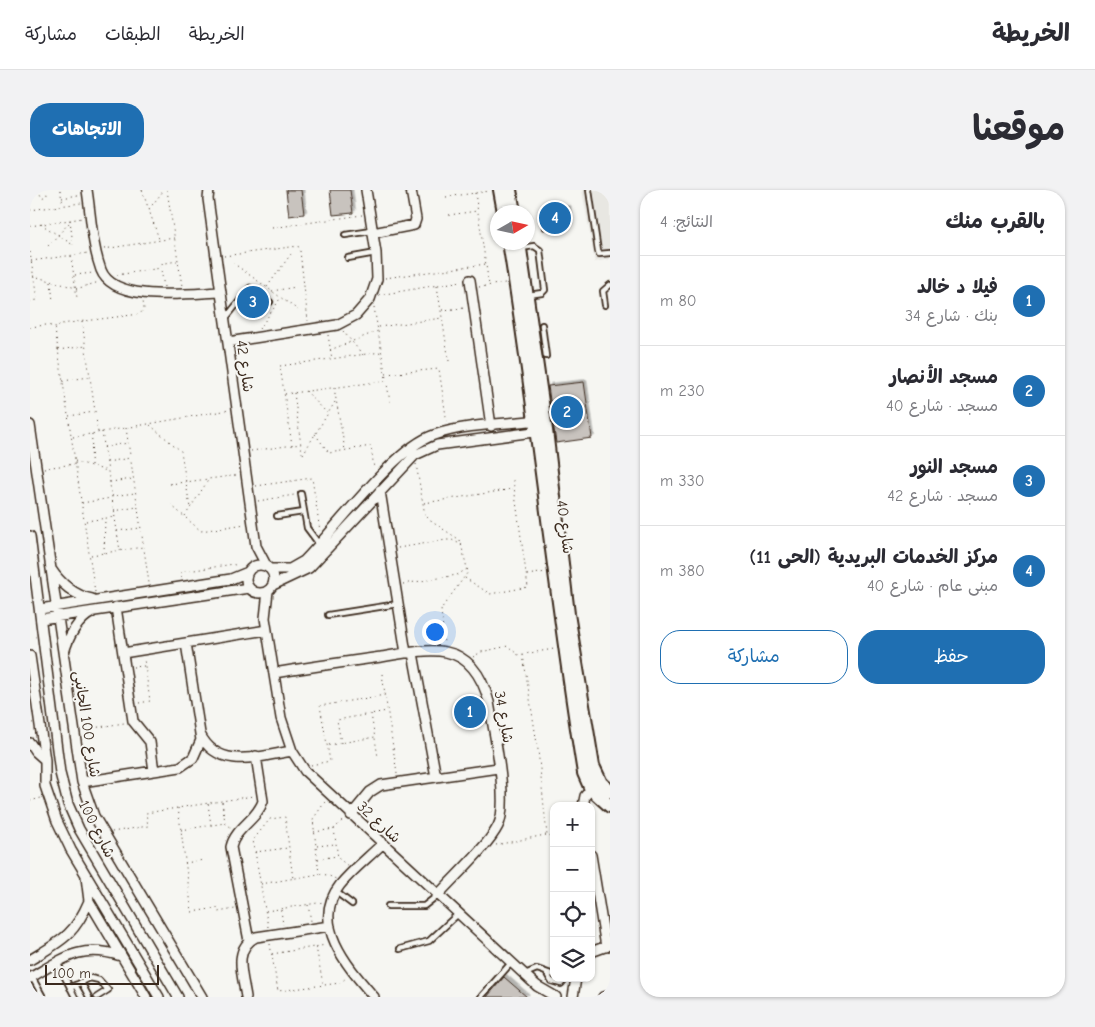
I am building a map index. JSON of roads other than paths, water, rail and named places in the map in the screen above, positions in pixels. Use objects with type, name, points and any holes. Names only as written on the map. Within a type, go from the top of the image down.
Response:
[{"type":"street","name":"شارع 42","points":[[209,190],[208,198],[256,546],[250,569]]},
{"type":"street","points":[[228,342],[338,325],[356,315],[370,299],[377,279],[376,253],[366,190]]},
{"type":"street","points":[[372,232],[414,225],[416,219],[411,190]]},
{"type":"street","points":[[500,190],[503,205]]},
{"type":"street","points":[[511,190],[513,205]]},
{"type":"street","points":[[87,195],[96,251],[104,275],[117,286],[165,295],[221,292]]},
{"type":"street","name":"شارع 40","points":[[516,250],[515,281],[540,425],[592,766],[601,783],[610,791]]},
{"type":"street","name":"شارع 40","points":[[517,250],[539,342],[540,425],[554,571],[563,647],[584,773],[591,789],[610,806]]},
{"type":"street","points":[[471,284],[490,426]]},
{"type":"street","points":[[40,609],[236,578],[250,569],[268,567],[283,570],[297,565],[320,544],[406,450],[419,441],[448,431],[515,423],[540,425]]},
{"type":"street","points":[[515,423],[519,428],[517,434]]},
{"type":"street","name":"شارع 100 الجانبى","points":[[30,425],[82,782],[91,808],[104,833],[202,997]]},
{"type":"street","points":[[250,569],[246,581],[251,589],[259,593],[309,568],[415,455],[437,445],[517,434],[540,425]]},
{"type":"street","points":[[380,491],[398,604],[436,777]]},
{"type":"street","name":"شارع 100","points":[[30,536],[60,773],[68,804],[79,829],[178,997]]},
{"type":"street","name":"شارع 42","points":[[256,546],[268,567]]},
{"type":"street","points":[[50,566],[59,580],[76,593],[97,600]]},
{"type":"street","points":[[268,567],[275,577],[271,588]]},
{"type":"street","name":"شارع 32","points":[[265,618],[271,588]]},
{"type":"street","points":[[41,619],[251,589]]},
{"type":"street","name":"شارع 32","points":[[251,589],[265,618],[281,718],[292,751],[305,771],[524,975],[555,997]]},
{"type":"street","points":[[116,607],[133,721],[150,742],[154,771]]},
{"type":"street","points":[[64,661],[71,636],[84,617],[95,610]]},
{"type":"street","points":[[123,653],[267,630]]},
{"type":"street","points":[[82,782],[180,767],[190,762],[200,746],[200,734],[186,643]]},
{"type":"street","name":"شارع 34","points":[[409,653],[445,651],[468,663],[478,674],[485,687],[502,798],[502,817],[493,834],[438,895]]},
{"type":"street","points":[[274,673],[409,653]]},
{"type":"street","name":"شارع 100","points":[[30,656],[45,760],[44,776],[48,796],[61,829],[86,875],[159,997]]},
{"type":"street","points":[[200,734],[211,748],[226,758],[234,759],[292,751]]},
{"type":"street","points":[[30,743],[45,760]]},
{"type":"street","points":[[246,997],[241,955],[249,941],[230,847],[238,834],[261,808],[263,794],[256,756]]},
{"type":"street","points":[[351,815],[375,788],[399,782],[498,768]]},
{"type":"street","points":[[44,776],[60,773]]},
{"type":"street","points":[[584,802],[585,796],[591,789]]},
{"type":"street","points":[[374,997],[350,970],[334,942],[330,926],[336,892],[354,871],[382,844]]},
{"type":"street","points":[[86,875],[89,901],[146,997]]},
{"type":"street","points":[[595,879],[608,946],[595,951]]},
{"type":"street","points":[[30,960],[68,936],[80,919],[89,901]]},
{"type":"street","points":[[599,903],[610,911]]},
{"type":"street","points":[[249,941],[269,935],[330,926]]},
{"type":"street","points":[[31,978],[74,953],[89,950],[121,956]]},
{"type":"street","points":[[573,997],[575,982]]},
{"type":"street","points":[[603,997],[610,996]]},
{"type":"lane","points":[[589,190],[599,254],[610,253]]},
{"type":"lane","points":[[345,235],[372,232]]},
{"type":"lane","points":[[527,295],[544,292],[543,269],[539,248],[535,246]]},
{"type":"lane","points":[[348,258],[376,253]]},
{"type":"lane","points":[[605,305],[604,291],[610,285]]},
{"type":"lane","points":[[225,320],[250,288],[270,302]]},
{"type":"lane","points":[[542,325],[539,342],[546,356]]},
{"type":"lane","points":[[300,494],[307,528],[320,544]]},
{"type":"lane","points":[[277,516],[303,512]]},
{"type":"lane","points":[[328,615],[398,604]]},
{"type":"lane","points":[[336,892],[352,904]]},
{"type":"lane","points":[[388,906],[424,906],[438,895]]},
{"type":"lane","points":[[400,949],[429,941],[458,914]]},
{"type":"lane","points":[[57,962],[82,997]]},
{"type":"lane","points":[[481,997],[511,963]]},
{"type":"lane","points":[[524,975],[537,969],[550,974]]},
{"type":"lane","points":[[547,974],[550,980]]},
{"type":"lane","points":[[31,978],[43,997]]},
{"type":"lane","points":[[73,986],[95,978],[103,983],[107,991],[97,997]]},
{"type":"lane","points":[[81,982],[89,997]]},
{"type":"lane","points":[[551,982],[561,984],[563,982]]},
{"type":"lane","points":[[73,986],[76,997]]},
{"type":"place","name":"مركز الخدمات البريدية (الحى 11)","points":[[555,218]]},
{"type":"place","name":"مسجد النور","points":[[253,302]]},
{"type":"place","name":"مسجد الأنصار","points":[[567,412]]},
{"type":"place","name":"فيلا د خالد","points":[[470,712]]}]
